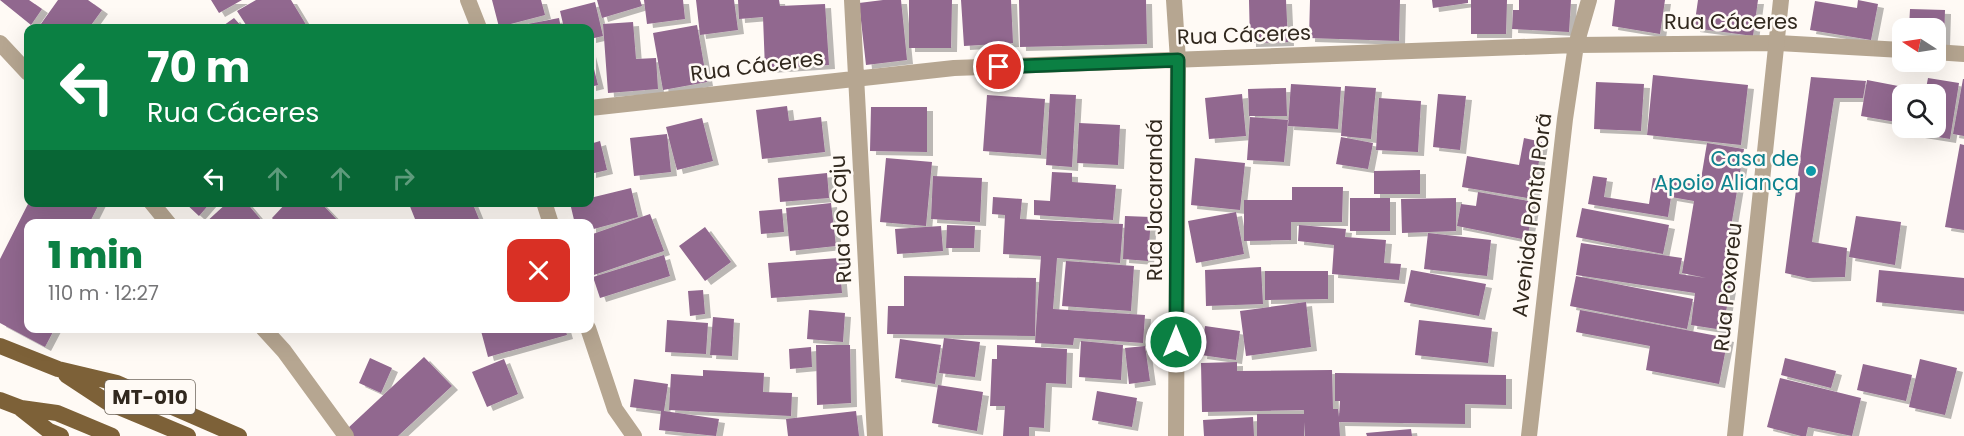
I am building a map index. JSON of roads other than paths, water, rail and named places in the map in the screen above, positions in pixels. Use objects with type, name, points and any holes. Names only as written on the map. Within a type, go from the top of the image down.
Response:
[{"type":"main road","name":"MT-010","points":[[0,346],[58,369],[117,383],[239,436]]},
{"type":"main road","name":"MT-010","points":[[58,369],[107,402],[188,436]]},
{"type":"main road","name":"MT-010","points":[[0,400],[21,408],[57,413],[112,436]]},
{"type":"main road","name":"MT-010","points":[[21,408],[49,431],[62,436]]},
{"type":"street","points":[[468,0],[478,24]]},
{"type":"street","name":"Rua do Caju","points":[[852,0],[875,436]]},
{"type":"street","name":"Rua Jacarandá","points":[[1174,0],[1178,60],[1176,436]]},
{"type":"street","name":"Avenida Ponta Porã","points":[[1529,436],[1576,45],[1589,0]]},
{"type":"street","name":"Rua Poxoreu","points":[[1735,436],[1781,0]]},
{"type":"street","points":[[0,43],[24,69]]},
{"type":"street","name":"Rua Cáceres","points":[[594,108],[954,68],[1576,45],[1776,43],[1892,49]]},
{"type":"street","points":[[1946,53],[1964,54]]},
{"type":"street","points":[[155,207],[166,219]]},
{"type":"street","points":[[268,333],[284,351],[346,436]]},
{"type":"street","points":[[590,333],[615,409],[634,436]]},
{"type":"place","name":"Casa de Apoio Aliança","points":[[1811,171]]}]
